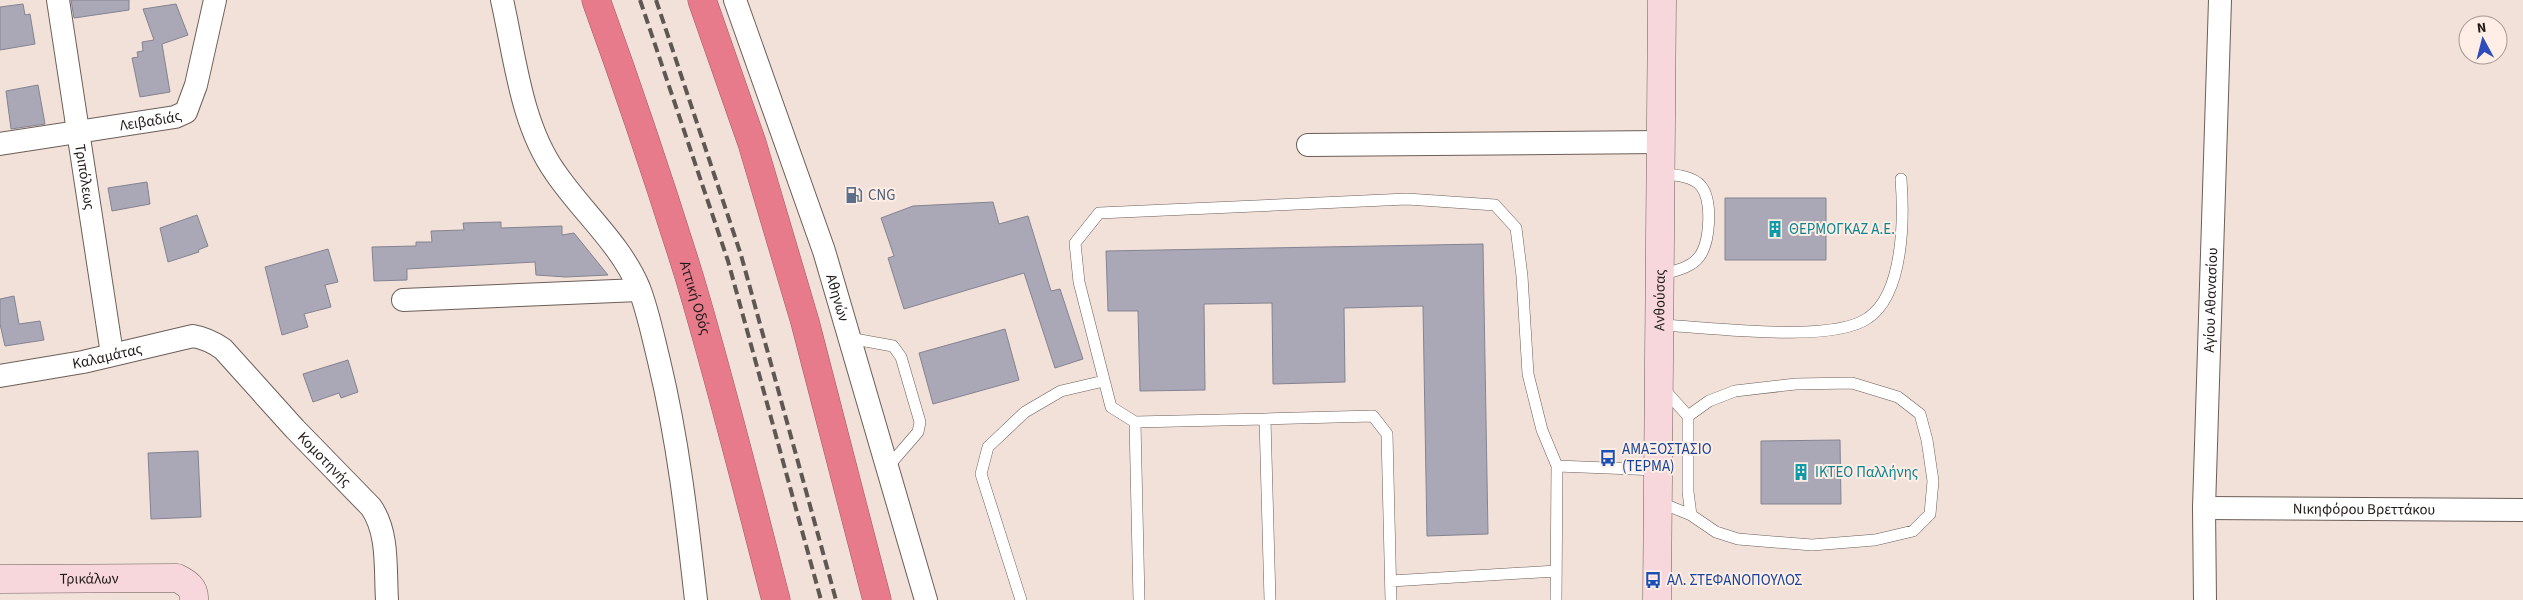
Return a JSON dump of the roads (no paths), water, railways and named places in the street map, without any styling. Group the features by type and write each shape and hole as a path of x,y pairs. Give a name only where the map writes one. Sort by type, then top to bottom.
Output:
{"highway":[{"name":"Αττική Οδός","path":"596,0 642,127 689,276 718,377 776,600"},
{"path":"702,0 752,143 802,313 877,600"}],"street":[{"name":"Τριπόλεως","path":"58,0 112,354"},
{"name":"Λειβαδιάς","path":"0,144 176,117 186,112 196,85 214,0"},
{"path":"502,0 522,91 538,141 554,171 616,246 639,290 671,410 684,486 696,600"},
{"name":"Αθηνών","path":"735,0 824,251 886,469 926,600"},
{"name":"Ανθούσας","path":"1657,600 1660,470 1662,0"},
{"name":"Αγίου Αθανασίου","path":"2204,600 2204,508 2220,0"},
{"path":"1308,145 1660,142"},
{"path":"402,300 639,290"},
{"name":"Καλαμάτας","path":"0,376 55,368 192,336 213,342"},
{"name":"Κομοτηνής","path":"213,342 223,349 295,430 374,512 383,537 387,600"},
{"name":"Νικηφόρου Βρεττάκου","path":"2204,508 2523,510"},
{"name":"Τρικάλων","path":"0,579 177,578 188,584 194,594 194,600"}],"lane":[{"path":"1660,174 1686,177 1701,186 1708,203 1708,239 1699,258 1684,268 1661,275"},
{"path":"1661,325 1780,332 1824,331 1849,328 1869,318 1887,298 1901,246 1904,213 1901,179"},
{"path":"1391,600 1387,434 1373,416 1135,422 1111,408 1080,282 1075,243 1099,214 1407,199 1495,204 1516,228 1522,276 1528,374 1542,430 1557,466 1556,600"},
{"path":"849,338 893,346 902,357 915,403 920,422 918,432 886,469"},
{"path":"1021,600 981,474 988,447 1025,412 1061,391 1104,380"},
{"path":"1659,502 1692,515 1716,532 1738,539 1812,545 1875,540 1913,531 1930,514 1932,481 1927,440 1920,414 1898,397 1852,383 1796,384 1736,391 1709,401 1688,416"},
{"path":"1660,385 1688,416 1688,492 1692,515"},
{"path":"1265,419 1270,600"},
{"path":"1135,422 1139,600"},
{"path":"1557,466 1660,470"},
{"path":"1391,581 1556,571"}],"railway":[{"path":"640,0 728,261 821,600"},
{"path":"656,0 741,255 836,600"}],"place":[{"name":"CNG","path":"854,195"},
{"name":"ΘΕΡΜΟΓΚΑΖ Α.Ε.","path":"1775,229"},
{"name":"ΑΜΑΞΟΣΤΑΣΙΟ (ΤΕΡΜΑ)","path":"1608,458"},
{"name":"ΙΚΤΕΟ Παλλήνης","path":"1801,472"},
{"name":"ΑΛ. ΣΤΕΦΑΝΟΠΟΥΛΟΣ","path":"1653,580"}]}
